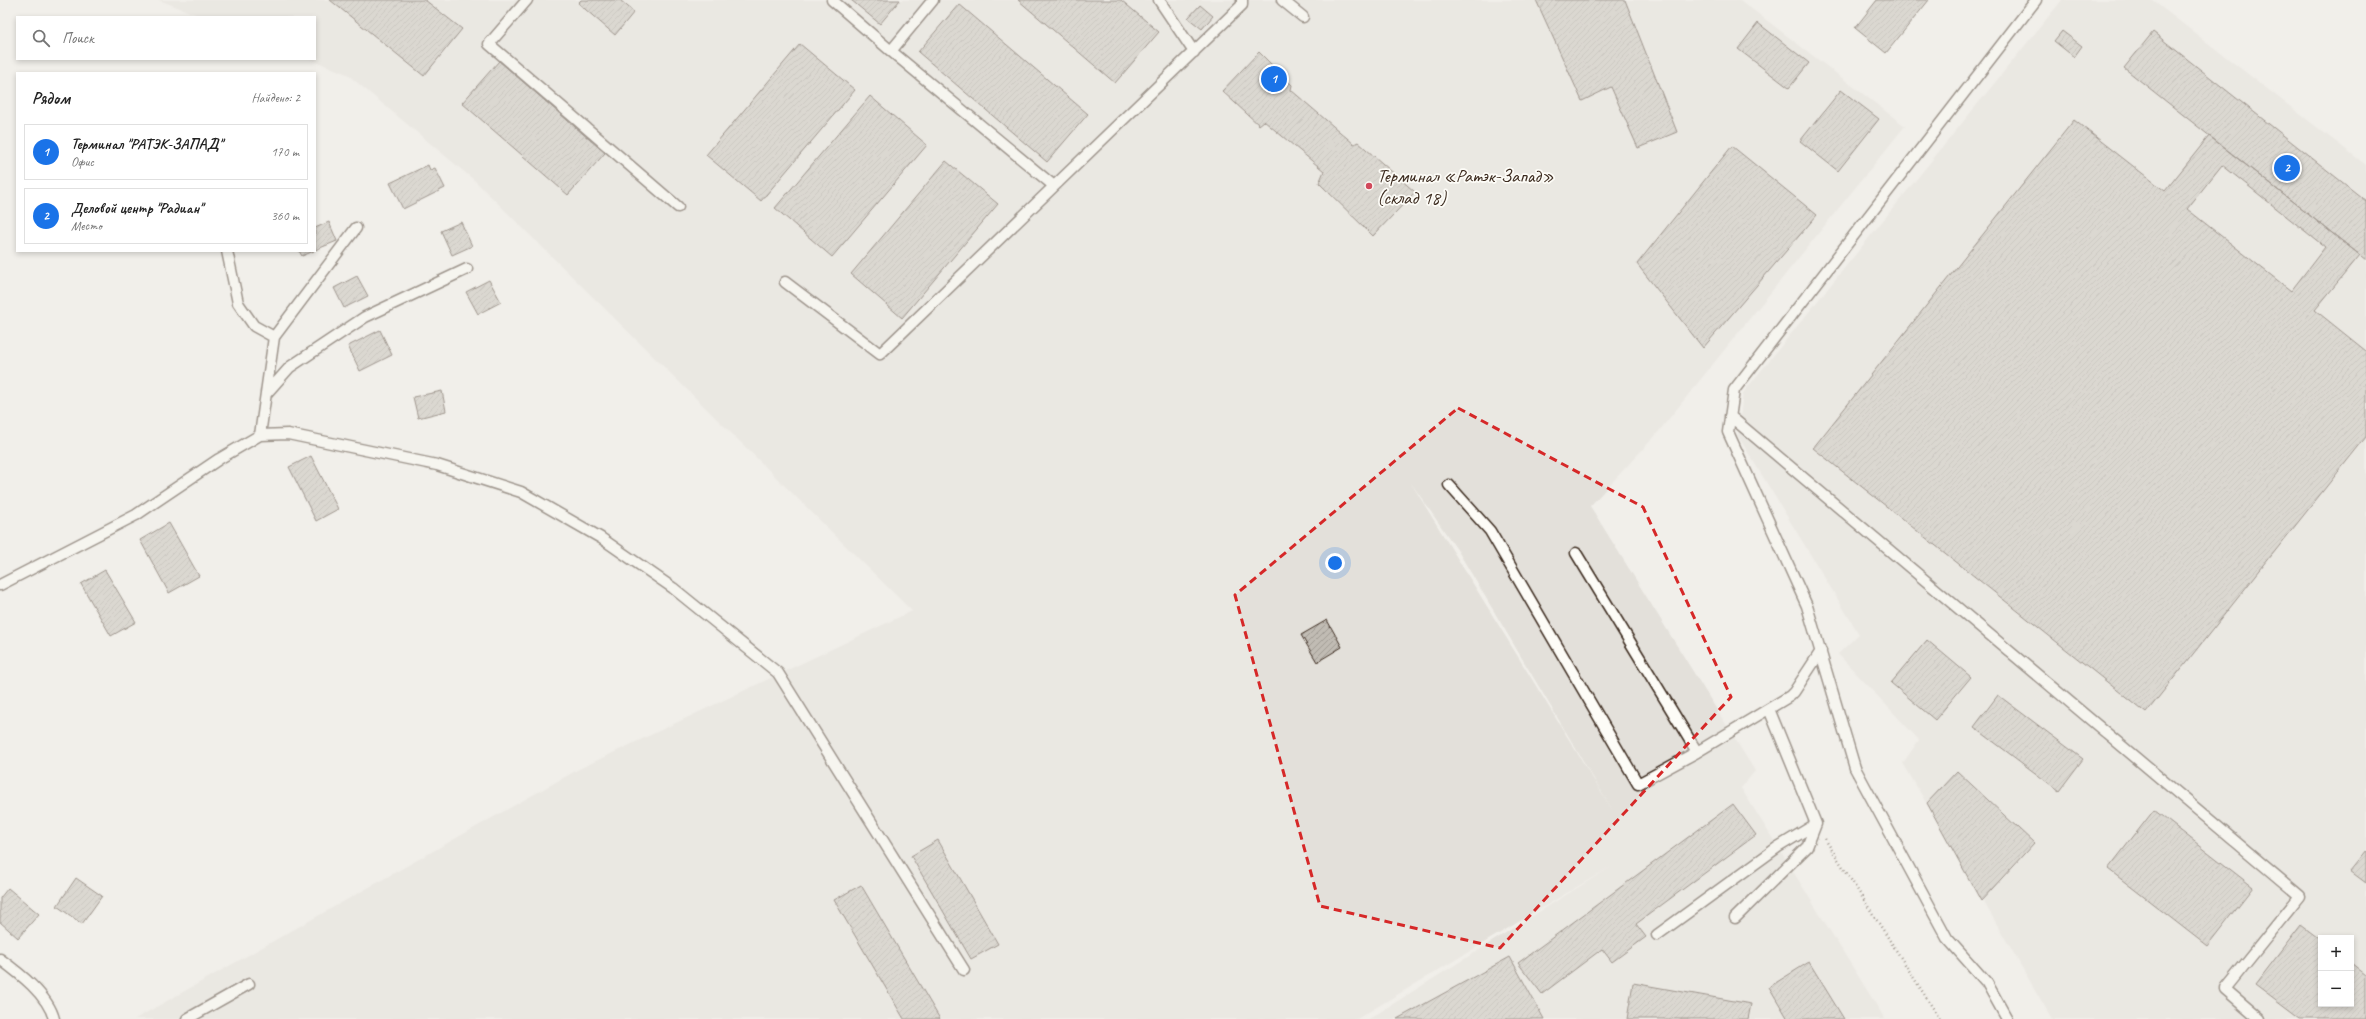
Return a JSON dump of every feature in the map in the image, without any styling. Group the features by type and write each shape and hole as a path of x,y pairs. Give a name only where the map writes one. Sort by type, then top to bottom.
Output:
{"lane":[{"path":"527,0 489,44 678,207"},
{"path":"832,0 890,51 1054,186"},
{"path":"890,51 933,0"},
{"path":"1159,0 1194,52"},
{"path":"785,282 880,354 1194,52 1242,5 1242,0"},
{"path":"1282,0 1303,17"},
{"path":"2007,1019 1987,984 1947,938 1855,768 1807,606 1728,432 1734,390 2036,0"},
{"path":"260,435 274,337 356,228"},
{"path":"227,252 238,303 254,326 274,337"},
{"path":"266,394 290,367 366,316 467,269"},
{"path":"1730,416 2300,896 2225,989 2260,1019"},
{"path":"0,585 136,515 219,459 260,435 288,434 437,465 521,492 601,538 673,588 778,673 964,970"},
{"path":"1449,485 1490,531 1638,784 1697,752 1769,709 1794,692 1821,651"},
{"path":"1576,553 1697,752"},
{"path":"1735,918 1807,847 1816,824 1769,709"},
{"path":"1657,935 1778,848 1816,824"},
{"path":"0,959 22,975 52,1010 54,1019"},
{"path":"187,1019 249,984"}],"path":[{"path":"1816,824 1940,1019"}],"highlighted area":[{"path":"1458,408 1643,507 1731,697 1500,948 1320,906 1235,595"}],"shaded area":[{"path":"159,0 1740,0 1905,126 1655,436 1590,506 1755,771 1741,788 1885,1019 1369,1019 1612,866 1357,1019 135,1019 579,769 912,611 474,180 347,74 312,60 316,60 316,16 200,16","holes":["1411,483 1458,551 1613,811"]},
{"path":"2062,0 2152,0 2366,165 2366,1019 2052,1019 1903,763 1919,740 1838,654 1859,634 1738,436 1743,393"}],"building":[{"path":"330,0 425,0 462,29 424,76"},
{"path":"581,0 620,0 634,12 615,35 578,3"},
{"path":"851,0 900,0 880,24"},
{"path":"1018,0 1121,0 1159,32 1115,83"},
{"path":"1536,0 1625,0 1677,132 1638,148 1611,87 1582,101"},
{"path":"1877,0 1929,0 1886,53 1855,28"},
{"path":"959,4 1088,114 1047,162 918,52"},
{"path":"1200,5 1213,16 1202,29 1188,18"},
{"path":"1758,23 1809,63 1789,88 1738,49"},
{"path":"2062,31 2082,46 2074,57 2054,41"},
{"path":"2153,32 2366,201 2366,260 2124,68"},
{"path":"800,44 855,90 761,201 706,155"},
{"path":"1259,52 1292,85 1291,90 1354,144 1358,142 1415,192 1373,236 1319,183 1324,171 1264,121 1259,125 1222,91"},
{"path":"499,61 605,153 568,195 462,103"},
{"path":"1841,90 1879,119 1838,171 1800,141"},
{"path":"870,96 927,145 832,257 775,208"},
{"path":"2074,120 2165,191 2209,136 2360,255 2315,310 2366,351 2366,437 2146,713 1813,448","holes":["2222,165 2325,247 2291,291 2187,209"]},
{"path":"1732,146 1817,215 1703,348 1637,264"},
{"path":"946,161 998,204 902,318 851,274"},
{"path":"428,165 430,170 435,168 445,188 403,209 390,183"},
{"path":"329,222 337,241 316,250 316,228"},
{"path":"461,222 472,246 452,255 441,231"},
{"path":"300,252 312,252 302,256"},
{"path":"357,276 368,296 344,308 334,288"},
{"path":"489,280 501,302 478,314 466,292"},
{"path":"380,330 392,355 360,371 348,346"},
{"path":"442,391 446,411 418,418 413,397"},
{"path":"311,456 338,509 316,521 289,467"},
{"path":"169,523 199,576 169,593 140,540"},
{"path":"105,570 136,622 111,636 81,584"},
{"path":"1327,620 1342,647 1317,662 1301,635"},
{"path":"1927,640 1971,677 1935,720 1891,683"},
{"path":"1998,695 2083,759 2059,791 1974,727"},
{"path":"1957,771 2034,843 1981,901 1927,803"},
{"path":"1733,804 1756,835 1636,924 1646,937 1612,962 1602,949 1542,994 1518,963"},
{"path":"2154,810 2253,887 2207,946 2108,869"},
{"path":"938,840 998,944 971,959 911,856"},
{"path":"2366,851 2366,883 2350,871"},
{"path":"76,878 102,896 82,924 57,906"},
{"path":"861,885 940,1019 904,1019 834,900"},
{"path":"8,888 39,914 18,938 0,922 0,898"},
{"path":"2301,925 2318,938 2318,1007 2354,1007 2354,965 2366,975 2366,1019 2300,1019 2255,985"},
{"path":"1510,957 1544,1019 1397,1019"},
{"path":"1809,962 1844,1019 1788,1019 1769,987"},
{"path":"1633,983 1751,1004 1748,1019 1627,1019"}],"place":[{"name":"Терминал \"РАТЭК-ЗАПАД\"","path":"1274,79"},
{"name":"Деловой центр \"Радиан\"","path":"2287,168"},
{"name":"Терминал «Ратэк-Запад» (склад 18)","path":"1369,186"}]}
